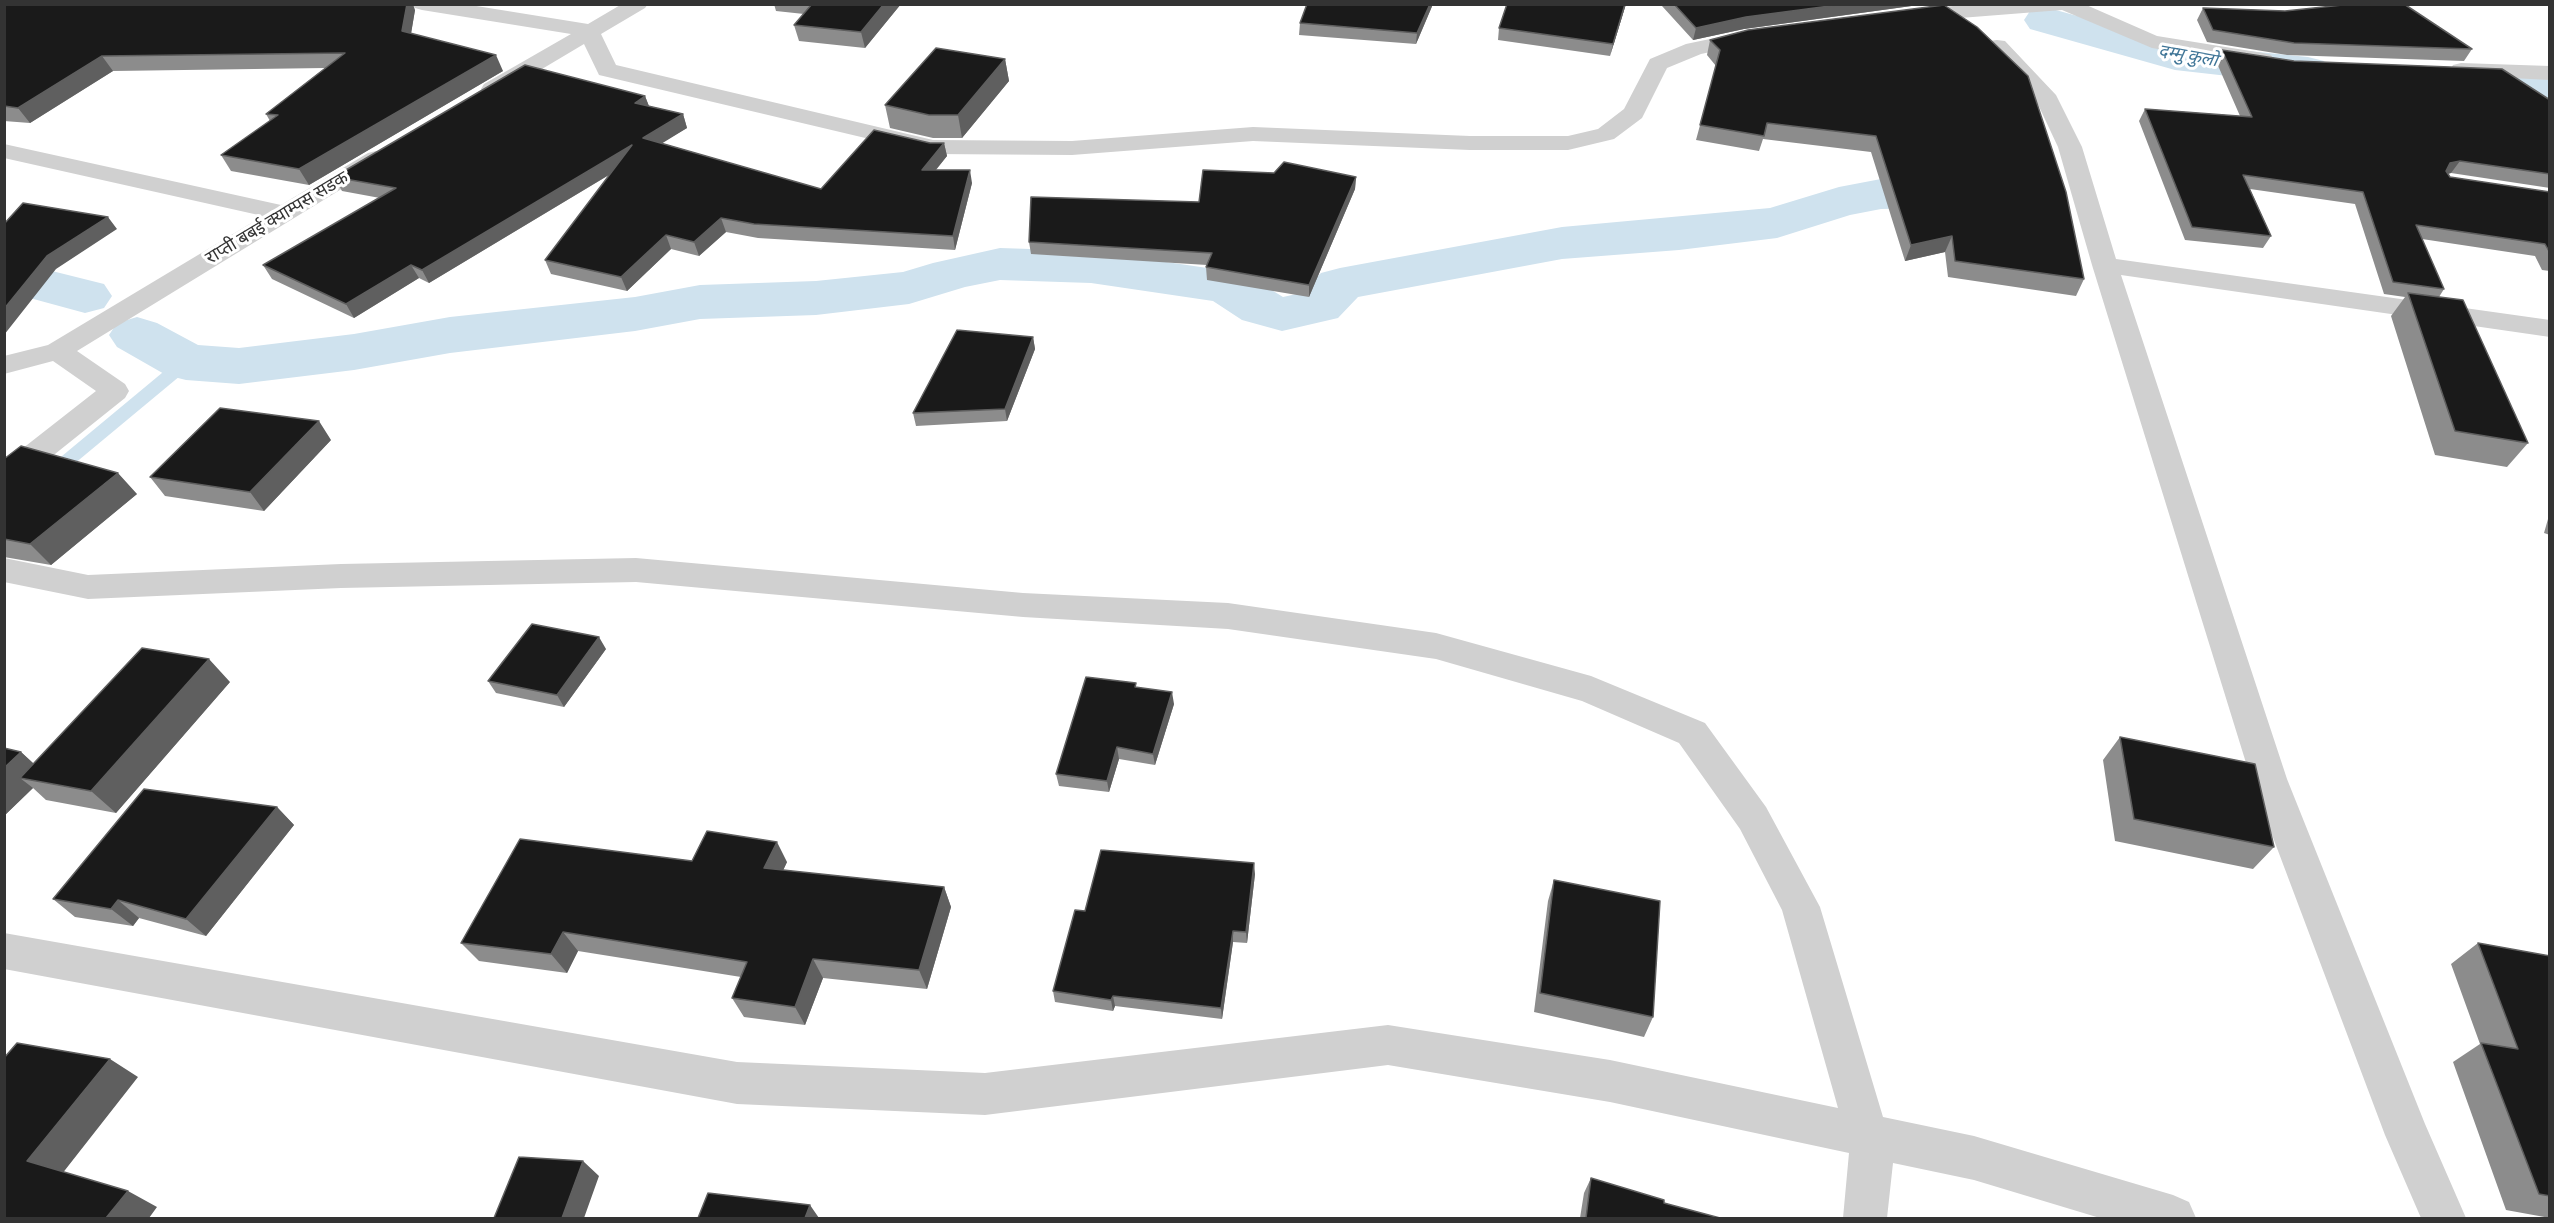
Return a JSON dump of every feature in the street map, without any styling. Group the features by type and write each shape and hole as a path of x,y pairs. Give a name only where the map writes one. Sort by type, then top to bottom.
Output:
{"street":[{"path":"422,4 589,31"},
{"path":"477,98 638,4"},
{"path":"1882,19 1936,8 2064,4 2152,42 2287,64"},
{"path":"1936,8 1996,45 2044,95 2070,147 2105,265 2269,779 2407,1135 2444,1218"},
{"path":"589,31 607,70 933,147 1072,148 1253,134 1470,143 1568,143 1606,134 1634,113 1658,64 1694,49 1744,37 1779,33"},
{"path":"2442,69 2550,73"},
{"name":"राप्ती बबई क्याम्पस सडक","path":"4,365 58,351 395,146"},
{"path":"4,151 283,213"},
{"path":"2105,265 2550,329"},
{"path":"4,479 115,391 58,351"},
{"path":"4,570 88,587 340,576 636,570 1023,605 1228,616 1436,646 1591,690 1692,733 1753,819 1801,907 1870,1136 1865,1218"},
{"path":"4,951 737,1083 985,1094 1388,1045 1610,1081 1974,1158 2174,1218"}],"building":[{"path":"4,4 407,4 402,31 496,55 299,169 221,155 278,115 266,114 345,53 102,56 18,108 4,106"},
{"path":"812,4 884,4 861,32 794,25"},
{"path":"1307,4 1430,4 1417,33 1300,23"},
{"path":"1507,4 1625,4 1613,44 1499,28"},
{"path":"1674,4 1845,4 1746,17 1696,28"},
{"path":"2352,4 2404,4 2472,49 2294,43 2213,30 2203,8 2285,11"},
{"path":"1944,5 1977,27 2028,76 2066,192 2084,279 1955,261 1952,236 1911,245 1876,136 1767,123 1764,136 1700,125 1720,50 1710,40 1748,30"},
{"path":"936,48 1005,59 958,115 929,115 885,105"},
{"path":"2222,50 2294,61 2502,69 2550,100 2550,174 2460,161 2450,163 2446,171 2450,177 2550,192 2550,253 2545,244 2416,225 2444,289 2393,282 2363,192 2243,175 2271,236 2192,227 2145,109 2252,117"},
{"path":"525,65 645,96 635,103 683,114 643,138 821,189 874,130 930,143 944,143 922,170 970,170 953,236 754,224 721,218 694,242 666,235 621,277 545,260 632,145 422,270 411,265 346,304 263,265 396,188 334,177"},
{"path":"1284,162 1356,177 1309,285 1206,267 1212,253 1029,242 1031,197 1199,202 1203,170 1274,173"},
{"path":"23,203 108,217 47,256 4,309 4,224"},
{"path":"2408,293 2463,300 2528,443 2455,431"},
{"path":"957,330 1033,337 1005,409 913,413"},
{"path":"220,408 319,421 250,492 150,477"},
{"path":"21,446 118,473 30,544 4,539 4,459"},
{"path":"532,624 599,637 557,695 488,681"},
{"path":"142,648 209,659 91,791 20,778"},
{"path":"1086,677 1136,683 1135,687 1172,692 1153,754 1117,747 1107,781 1056,774"},
{"path":"2120,737 2255,764 2274,847 2134,819"},
{"path":"4,748 21,752 4,768"},
{"path":"144,789 277,807 186,919 118,900 111,909 53,899"},
{"path":"707,831 777,842 764,868 944,887 919,970 813,959 795,1007 732,998 747,962 563,932 551,954 461,943 520,839 692,861"},
{"path":"1101,850 1254,863 1246,932 1233,931 1221,1008 1113,996 1111,1000 1053,991 1075,910 1085,911"},
{"path":"1554,880 1660,901 1653,1017 1540,993"},
{"path":"2478,943 2550,956 2550,1196 2539,1194 2481,1043 2518,1049"},
{"path":"17,1043 110,1059 27,1161 128,1191 106,1218 4,1218 4,1058"},
{"path":"519,1157 583,1161 562,1218 494,1218"},
{"path":"1591,1178 1664,1200 1664,1203 1720,1218 1586,1218"},
{"path":"708,1193 810,1205 805,1218 698,1218"}],"waterway":[{"name":"दम्मु कुलो","path":"2045,20 2175,57 2308,71"},
{"name":"दम्मु कुलो","path":"2437,80 2550,88"},
{"path":"137,335 186,362 239,366 354,352 450,335 635,314 700,302 816,298 909,288 952,274 1000,264 1091,267 1228,287 1261,308 1282,314 1319,306 1340,284 1562,243 1679,234 1777,223 1839,202 1881,194 1927,193 1945,178 1937,153"},
{"path":"4,275 85,296"},
{"path":"50,475 186,362"}]}
